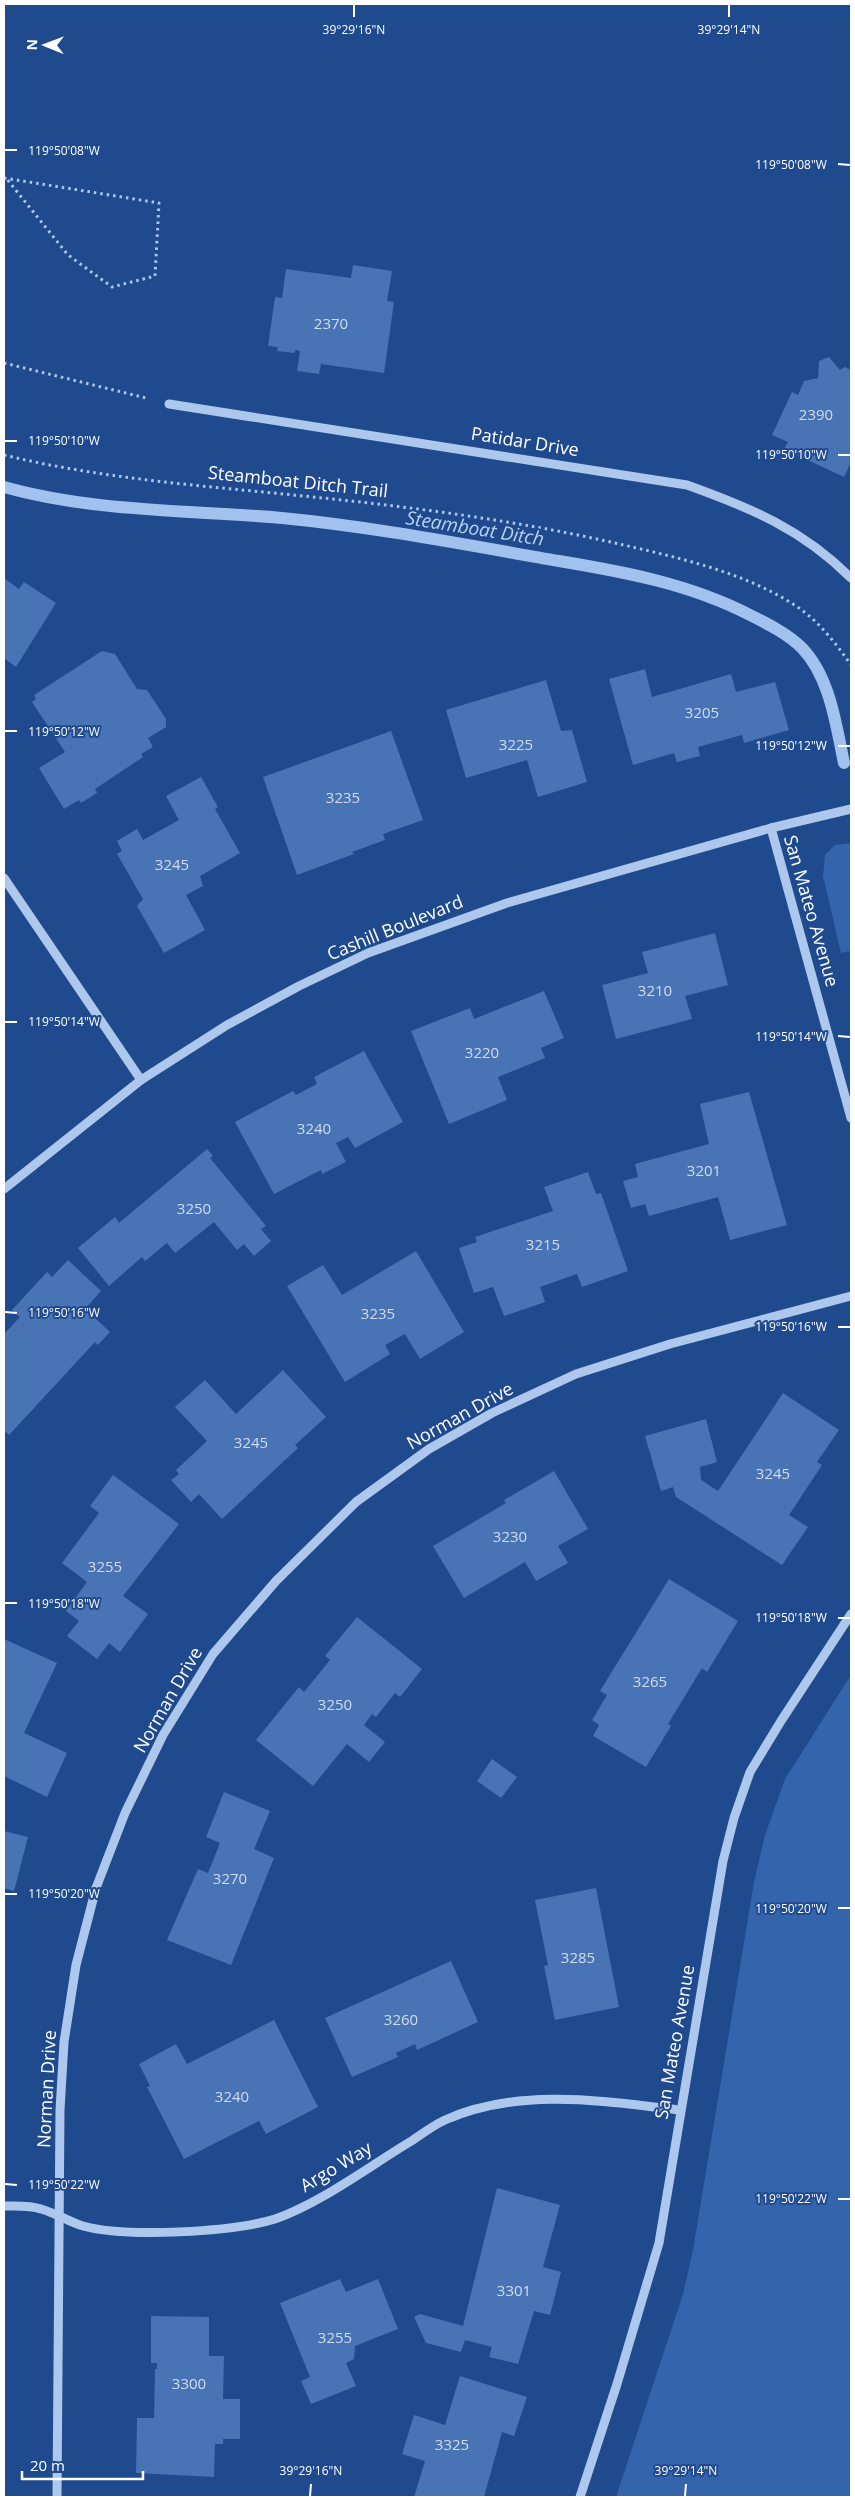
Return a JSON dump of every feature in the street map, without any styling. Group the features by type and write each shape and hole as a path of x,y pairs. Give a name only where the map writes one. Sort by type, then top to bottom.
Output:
{"street":[{"name":"Patidar Drive","path":"168,404 687,485 741,505 790,528 833,560 851,578"},
{"name":"Cashill Boulevard","path":"4,1189 141,1080 227,1025 300,986 368,953 507,903 771,828 851,808"},
{"name":"San Mateo Avenue","path":"771,828 851,1118"},
{"path":"4,878 141,1080"},
{"name":"Norman Drive","path":"57,2497 60,2110 64,2042 76,1965 96,1888 134,1796 164,1736 213,1654 276,1581 356,1502 429,1449 492,1413 576,1374 670,1344 851,1296"},
{"name":"San Mateo Avenue","path":"580,2497 650,2278 659,2243 723,1861 734,1818 750,1772 851,1614"},
{"name":"Argo Way","path":"4,2206 40,2208 83,2226 117,2231 182,2231 232,2227 274,2219 311,2203 444,2121 484,2106 533,2100 582,2099 680,2110"}],"path":[{"path":"5,178 158,203 154,276 112,286 68,255 5,178"},
{"path":"4,363 168,404"},
{"name":"Steamboat Ditch Trail","path":"4,455 116,475 437,511 552,529 634,548 703,566 759,587 794,604 833,638 851,665"}],"shaded area":[{"path":"851,843 851,951 841,953 823,876 825,855 835,845"},
{"path":"851,1675 851,2497 616,2497 683,2294 693,2250 754,1882 765,1835 785,1779"}],"building":[{"path":"353,265 392,271 387,301 394,302 384,373 321,364 319,374 297,371 300,351 296,350 294,353 277,351 278,347 268,346 275,297 282,298 286,269 351,278"},
{"path":"829,357 840,370 845,367 851,370 851,462 844,477 784,449 788,442 772,435 792,392 798,395 804,381 818,378 819,361"},
{"path":"4,578 19,589 24,582 56,603 16,667 4,658"},
{"path":"102,651 115,654 137,689 147,690 166,719 166,727 148,738 153,747 141,754 143,757 95,789 97,793 81,803 79,800 64,809 39,768 65,752 32,702 36,699 34,695"},
{"path":"645,669 652,697 731,674 736,692 775,682 789,730 744,743 742,735 698,747 700,756 677,762 674,753 633,765 609,679"},
{"path":"546,680 561,731 572,730 587,782 538,797 527,760 466,778 446,710"},
{"path":"391,731 423,820 383,834 385,840 352,852 354,854 297,875 263,777"},
{"path":"201,777 218,807 215,809 240,853 200,876 203,886 186,895 205,930 164,953 137,906 143,899 117,854 122,851 117,841 137,829 143,840 179,820 166,796"},
{"path":"715,933 728,985 685,996 692,1019 616,1039 602,985 648,973 642,952"},
{"path":"544,991 564,1038 541,1048 545,1058 498,1077 507,1100 449,1124 411,1031 470,1008 474,1019"},
{"path":"364,1051 403,1122 355,1148 348,1137 336,1143 346,1162 322,1174 321,1170 274,1194 235,1122 293,1091 296,1095 317,1084 314,1077"},
{"path":"749,1092 787,1225 730,1240 718,1197 649,1216 645,1204 631,1208 623,1181 638,1177 635,1164 709,1144 700,1104"},
{"path":"207,1149 213,1156 210,1158 266,1226 261,1229 271,1241 254,1256 244,1244 237,1250 214,1222 175,1253 167,1243 145,1261 142,1257 109,1286 78,1248 115,1217 119,1223"},
{"path":"588,1172 596,1194 601,1193 628,1271 582,1287 577,1274 540,1287 545,1302 504,1316 493,1287 474,1293 459,1248 477,1242 475,1237 553,1211 544,1187"},
{"path":"416,1251 464,1332 420,1359 405,1334 385,1345 390,1354 345,1382 287,1286 323,1265 342,1295"},
{"path":"68,1260 101,1291 85,1309 110,1332 98,1345 95,1342 9,1435 4,1430 4,1334 20,1317 12,1310 47,1272 52,1277"},
{"path":"283,1370 326,1417 295,1445 298,1448 222,1519 199,1494 191,1502 171,1480 179,1474 176,1470 207,1441 175,1407 205,1380 236,1414"},
{"path":"783,1393 839,1430 817,1462 822,1465 789,1515 808,1527 782,1565 676,1497 673,1487 661,1491 645,1436 706,1419 717,1462 700,1467 701,1480 718,1491"},
{"path":"554,1471 588,1529 558,1546 568,1563 536,1581 525,1562 464,1598 433,1546 506,1503 504,1500"},
{"path":"113,1475 179,1524 123,1596 148,1614 120,1652 109,1643 97,1659 67,1636 79,1621 66,1611 87,1582 62,1563 99,1513 90,1506"},
{"path":"669,1579 738,1621 707,1672 702,1668 668,1724 671,1726 646,1767 593,1736 599,1725 592,1720 607,1695 600,1691"},
{"path":"357,1617 422,1669 400,1697 395,1693 376,1717 372,1714 364,1725 385,1742 369,1762 347,1744 313,1786 256,1740 299,1687 304,1692 330,1660 325,1656"},
{"path":"4,1639 57,1663 24,1733 67,1753 47,1797 4,1776"},
{"path":"492,1759 517,1777 501,1798 477,1781"},
{"path":"224,1792 270,1811 254,1849 274,1858 231,1965 167,1940 198,1869 208,1873 220,1843 206,1837"},
{"path":"4,1831 28,1837 14,1891 4,1888"},
{"path":"596,1888 619,2007 555,2020 544,1966 548,1965 535,1900"},
{"path":"451,1961 478,2022 417,2050 415,2044 396,2053 398,2057 352,2077 325,2018"},
{"path":"274,2020 318,2107 266,2134 259,2121 184,2159 147,2087 150,2086 139,2064 176,2044 187,2064"},
{"path":"497,2188 560,2205 543,2267 561,2272 550,2315 534,2311 518,2364 489,2357 492,2347 465,2340 461,2352 426,2343 414,2317 420,2314 463,2326"},
{"path":"340,2279 346,2292 378,2279 398,2329 355,2346 354,2359 346,2363 356,2386 311,2404 301,2381 310,2377 280,2303"},
{"path":"151,2316 209,2317 209,2356 224,2356 223,2399 240,2399 240,2439 223,2439 223,2444 215,2444 214,2477 136,2473 137,2418 154,2418 155,2369 157,2369 157,2363 151,2363"},
{"path":"460,2376 527,2397 514,2436 502,2432 484,2497 414,2497 425,2461 402,2454 414,2415 445,2425"}],"waterway":[{"name":"Steamboat Ditch","path":"4,487 38,495 107,506 282,518 386,531 608,570 681,587 727,604 750,615 784,634 802,648 812,660 825,687 835,718 844,763"}]}
